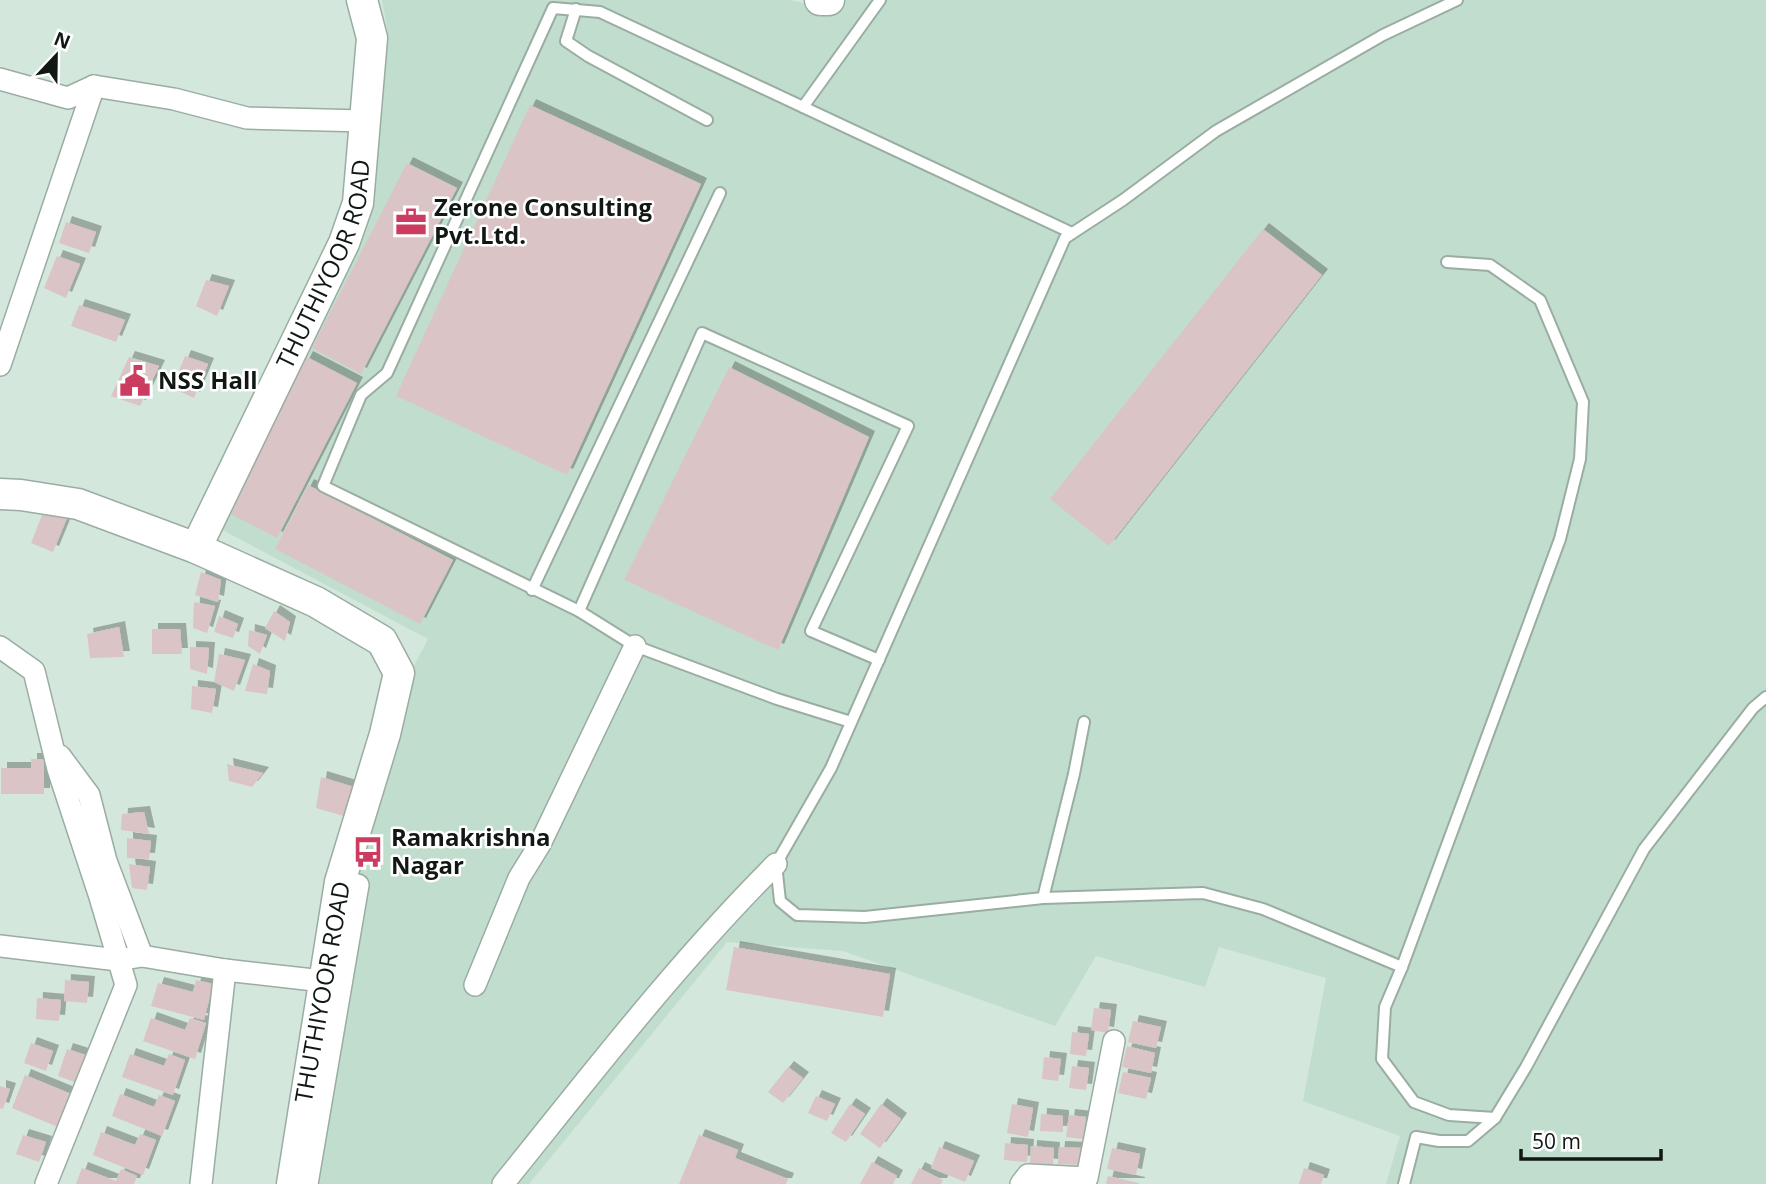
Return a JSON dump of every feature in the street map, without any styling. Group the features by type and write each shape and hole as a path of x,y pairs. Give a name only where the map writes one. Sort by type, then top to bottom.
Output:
{"main road":[{"name":"THUTHIYOOR ROAD","path":"196,548 344,243 358,203 372,38 362,0"},
{"path":"820,0 828,0"},
{"name":"THUTHIYOOR ROAD","path":"0,494 78,504 196,548 316,602 382,641 399,673 385,734 340,882 292,1184"}],"street":[{"path":"0,79 68,97 94,86 174,99 247,118 365,121"},
{"path":"0,365 94,86"},
{"path":"475,985 519,877 540,844 635,646"},
{"path":"0,647 34,671 51,745 126,985 46,1184"},
{"path":"51,745 89,795 106,861 142,956"},
{"path":"503,1184 628,1030 733,907 776,864"},
{"path":"307,1184 358,886 340,882"},
{"path":"0,946 118,960 142,956 225,970 323,981"},
{"path":"201,1184 225,970"},
{"path":"1021,1184 1028,1175 1087,1178 1114,1041"}],"lane":[{"path":"803,107 880,0"},
{"path":"1402,967 1263,909 1203,893 1043,898 865,917 797,915 780,901 776,864 831,768 1065,238 1123,200 1216,131 1383,35 1457,0"},
{"path":"851,722 777,699 635,646 579,611 323,485 361,394 387,373 553,8 600,12 1072,233"},
{"path":"576,9 566,41 588,56 708,120"},
{"path":"532,590 720,193"},
{"path":"1447,262 1490,265 1539,300 1583,402 1580,459 1560,539 1385,1007 1382,1059 1413,1102 1449,1115 1495,1118"},
{"path":"579,611 702,333 908,426 811,631 879,660"},
{"path":"1404,1184 1416,1137 1439,1141 1468,1141 1495,1118 1527,1067 1644,849 1753,708 1766,697"},
{"path":"1043,898 1084,722"}],"shaded area":[{"path":"382,0 790,0 836,10 844,0 1766,0 1766,1184 1386,1184 1400,1136 1303,1101 1326,978 1219,947 1205,987 1096,956 1055,1026 843,951 727,942 529,1184 301,1184 346,889 397,698 428,639 215,526 375,181 388,33"}],"building":[{"path":"530,105 701,184 567,475 396,396"},
{"path":"407,163 457,188 361,374 312,348"},
{"path":"66,222 96,232 89,253 59,243"},
{"path":"1263,229 1322,275 1109,546 1050,499"},
{"path":"57,256 80,264 66,298 44,288"},
{"path":"206,280 229,286 217,316 196,306"},
{"path":"79,305 125,320 116,342 71,326"},
{"path":"185,356 208,364 194,398 172,388"},
{"name":"NSS Hall","path":"129,357 159,366 140,406 111,396"},
{"path":"307,357 357,383 277,538 227,512"},
{"path":"729,367 869,437 778,650 624,580"},
{"path":"308,485 453,560 420,624 275,549"},
{"path":"44,510 67,518 53,552 31,543"},
{"path":"201,572 221,580 218,602 195,595"},
{"path":"194,602 215,606 207,633 193,628"},
{"path":"274,611 290,622 285,641 265,628"},
{"path":"219,616 238,624 233,638 214,632"},
{"path":"119,627 124,657 90,658 87,634"},
{"path":"152,629 180,629 182,654 152,654"},
{"path":"249,630 267,635 260,654 248,646"},
{"path":"190,647 209,648 207,674 190,669"},
{"path":"219,654 245,660 234,691 214,682"},
{"path":"253,664 270,671 267,694 245,691"},
{"path":"192,686 216,689 212,713 191,709"},
{"path":"31,759 44,759 44,794 1,794 1,768 31,768"},
{"path":"227,764 263,773 252,787 229,781"},
{"path":"321,777 357,788 347,817 316,808"},
{"path":"144,812 149,834 121,830 122,814"},
{"path":"127,838 151,841 149,859 127,858"},
{"path":"129,864 150,867 147,890 132,888"},
{"path":"734,947 890,974 883,1017 726,990"},
{"path":"65,980 89,982 87,1003 64,1001"},
{"path":"196,980 213,984 204,1020 151,1006 158,983 193,992"},
{"path":"37,998 61,1000 59,1021 36,1019"},
{"path":"1094,1008 1111,1010 1108,1033 1091,1030"},
{"path":"151,1018 185,1030 190,1018 206,1023 195,1059 143,1041"},
{"path":"1133,1021 1161,1027 1156,1048 1128,1042"},
{"path":"1072,1032 1089,1034 1086,1056 1070,1054"},
{"path":"31,1043 53,1051 46,1071 24,1063"},
{"path":"1127,1046 1155,1053 1151,1073 1122,1067"},
{"path":"67,1049 89,1056 80,1084 58,1076"},
{"path":"130,1054 164,1066 169,1054 185,1060 173,1095 122,1077"},
{"path":"1044,1057 1061,1059 1058,1081 1042,1079"},
{"path":"1072,1066 1089,1068 1086,1090 1069,1088"},
{"path":"788,1067 803,1078 783,1103 768,1092"},
{"path":"1123,1072 1151,1078 1146,1099 1118,1093"},
{"path":"25,1075 71,1094 58,1127 12,1108"},
{"path":"0,1086 10,1089 3,1109 0,1108"},
{"path":"120,1094 154,1107 159,1095 175,1101 162,1136 112,1116"},
{"path":"816,1096 835,1104 827,1121 808,1113"},
{"path":"850,1104 865,1114 846,1142 831,1133"},
{"path":"881,1104 901,1119 880,1148 860,1134"},
{"path":"1012,1104 1033,1108 1028,1137 1007,1133"},
{"path":"1041,1114 1063,1116 1063,1132 1040,1131"},
{"path":"1069,1115 1086,1117 1083,1139 1066,1137"},
{"path":"101,1132 135,1145 140,1134 156,1140 143,1175 93,1155"},
{"path":"23,1135 46,1142 39,1162 16,1154"},
{"path":"699,1135 738,1150 735,1158 788,1179 786,1184 679,1184"},
{"path":"1005,1143 1028,1145 1027,1162 1004,1160"},
{"path":"1031,1146 1054,1148 1053,1165 1030,1163"},
{"path":"939,1147 974,1161 965,1182 931,1168"},
{"path":"1059,1147 1081,1148 1080,1165 1058,1164"},
{"path":"1112,1148 1140,1154 1136,1175 1107,1169"},
{"path":"872,1162 897,1176 893,1184 860,1184"},
{"path":"82,1168 116,1181 121,1169 137,1176 134,1184 76,1184"},
{"path":"919,1168 943,1180 941,1184 911,1184"},
{"path":"1304,1168 1324,1175 1321,1184 1299,1184"},
{"path":"1108,1176 1139,1183 1139,1184 1106,1184"}],"place":[{"name":"Zerone Consulting Pvt.Ltd.","path":"411,222"},
{"name":"NSS Hall","path":"135,381"},
{"name":"Ramakrishna Nagar","path":"368,852"}]}
